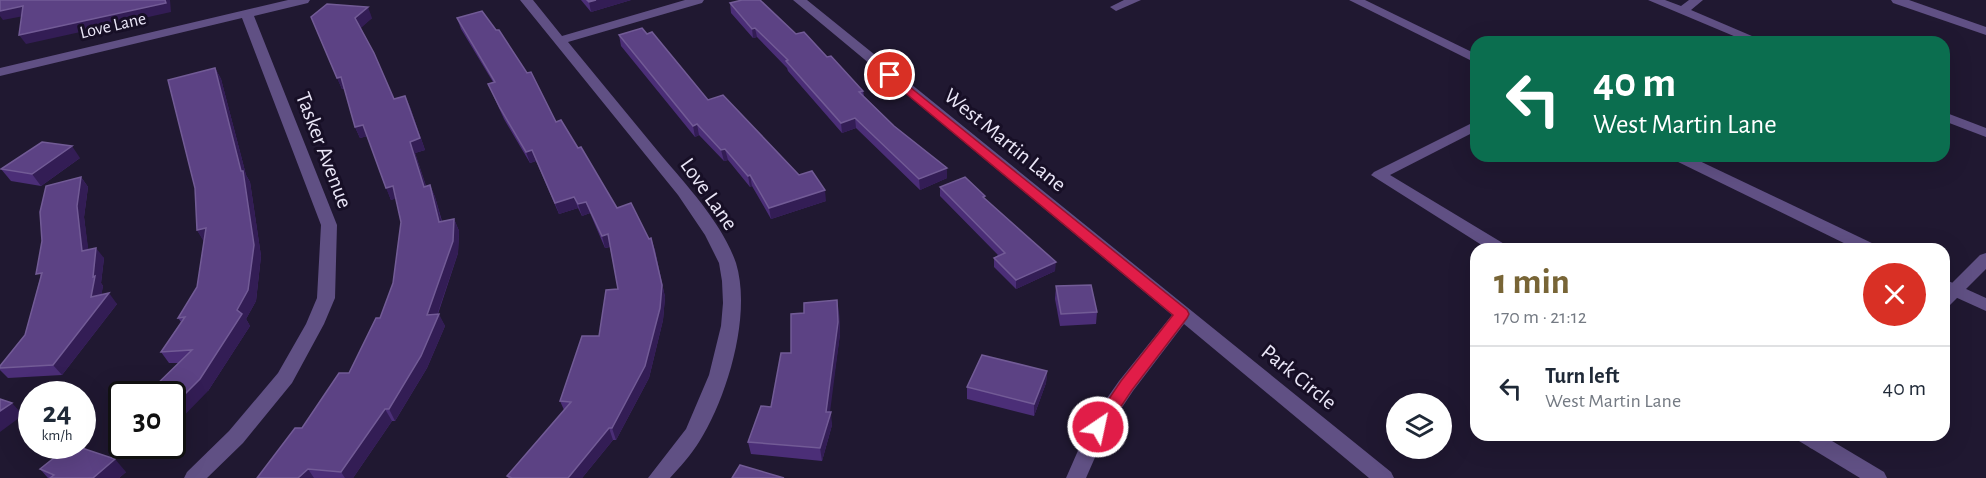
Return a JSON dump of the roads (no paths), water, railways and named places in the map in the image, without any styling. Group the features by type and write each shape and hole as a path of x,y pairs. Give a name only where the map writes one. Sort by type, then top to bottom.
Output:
{"street":[{"name":"Love Lane","path":"0,72 304,0"},
{"name":"Love Lane","path":"526,0 684,192 706,222 727,264 731,317 721,368 693,435 658,478"},
{"path":"560,41 698,0"},
{"name":"West Martin Lane","path":"799,0 1182,314"},
{"path":"1116,8 1135,0"},
{"path":"1355,0 1470,56"},
{"path":"1654,0 1744,36"},
{"path":"1682,11 1697,0"},
{"path":"1897,0 1986,31"},
{"name":"Tasker Avenue","path":"194,478 236,437 285,378 315,324 326,298 329,225 248,14"},
{"path":"1950,118 1986,133"},
{"path":"1470,128 1379,175 1490,243"},
{"path":"1689,162 1858,243"},
{"path":"1950,289 1986,259"},
{"path":"1950,293 1986,305"},
{"path":"1076,478 1098,427 1126,386 1182,314"},
{"name":"Park Circle","path":"1182,314 1384,478"},
{"path":"1822,441 1877,478"}]}
